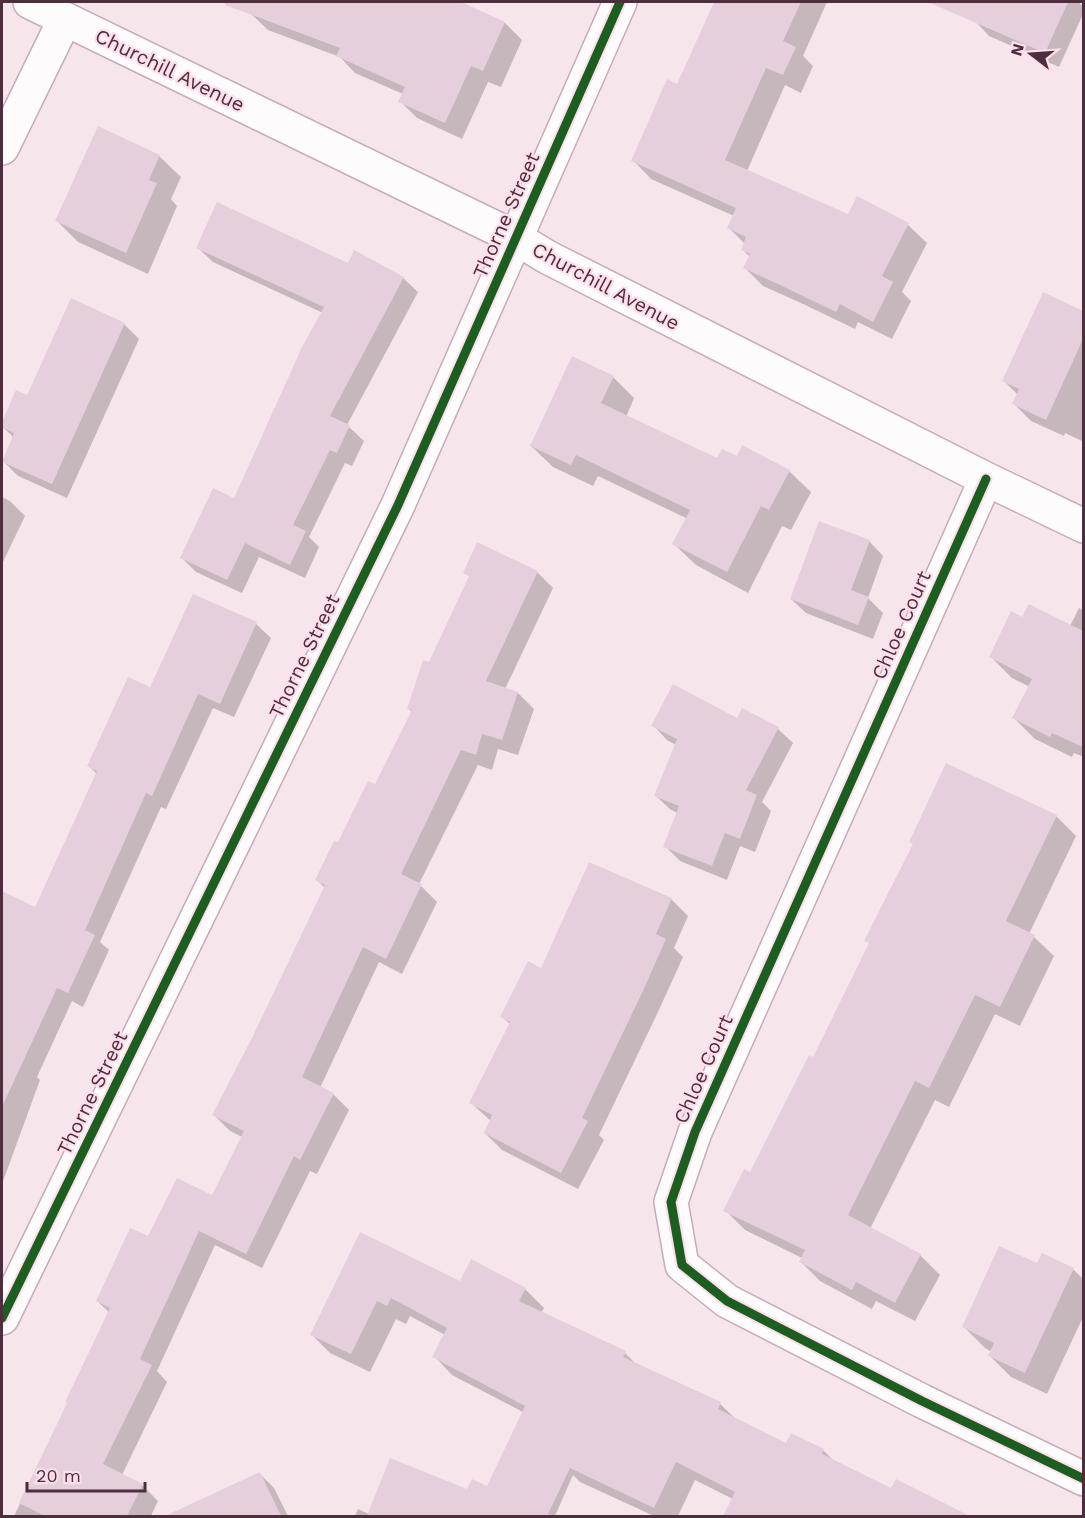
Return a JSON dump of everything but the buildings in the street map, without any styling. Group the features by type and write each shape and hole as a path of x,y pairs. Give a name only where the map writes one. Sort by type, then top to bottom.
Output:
{"street":[{"name":"Churchill Avenue","path":"30,2 516,238 557,262 1083,526"},
{"name":"Thorne Street","path":"4,1306 398,505 620,2"},
{"path":"2,147 65,19"},
{"name":"Chloe Court","path":"986,479 695,1132 671,1202 682,1265 727,1300 922,1401 1083,1479"}],"cycle path":[{"path":"2,1318 398,505 620,2"},
{"path":"986,479 695,1132 671,1202 682,1265 727,1301 922,1401 1084,1479"}]}
